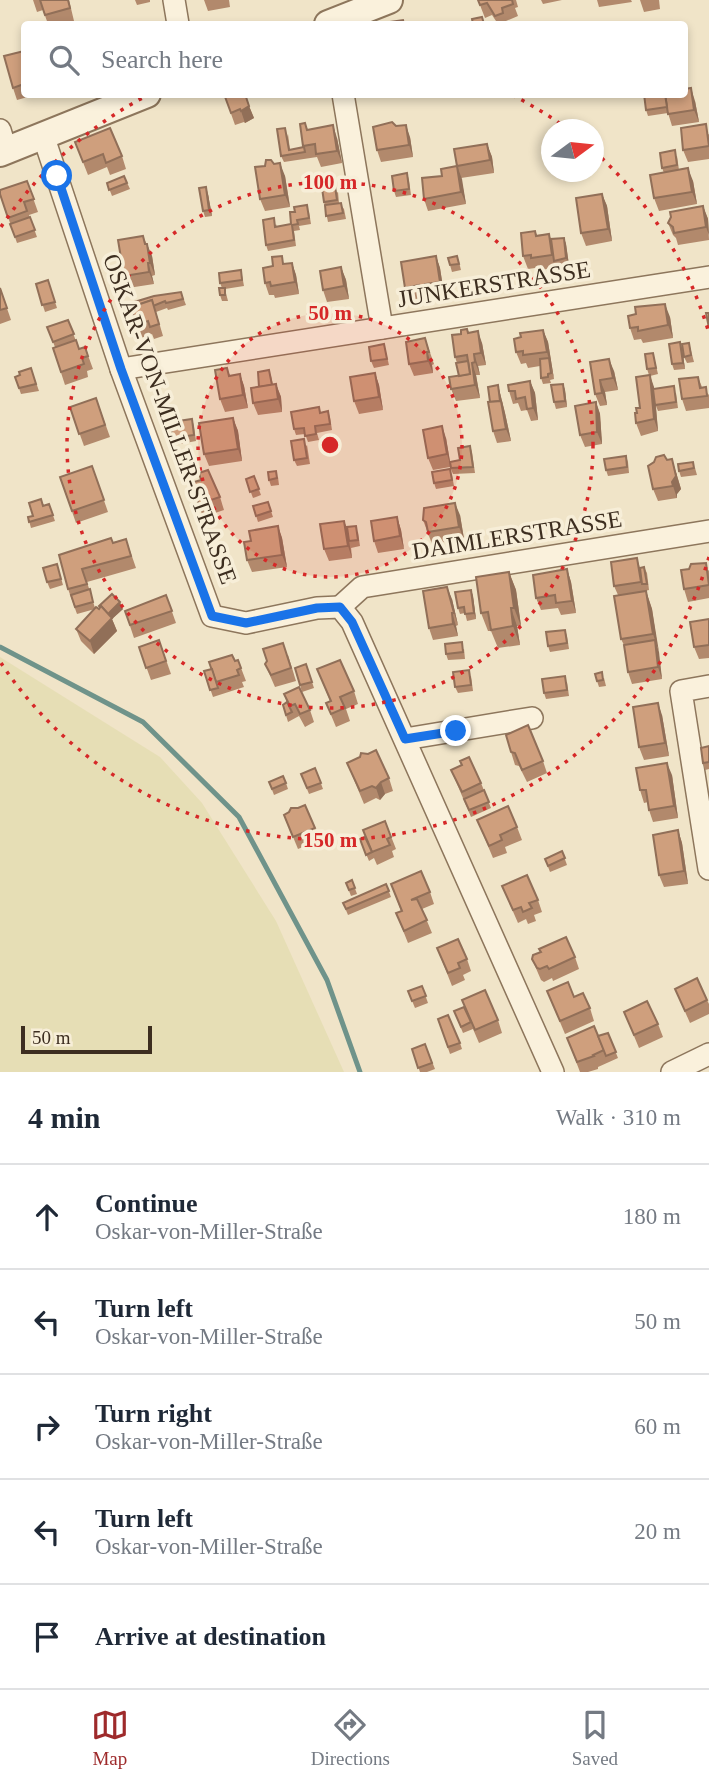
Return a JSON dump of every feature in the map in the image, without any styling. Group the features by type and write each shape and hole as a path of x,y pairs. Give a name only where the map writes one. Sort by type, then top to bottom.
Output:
{"street":[{"path":"174,0 178,21"},
{"path":"336,21 388,0"},
{"path":"2,144 43,135 137,98"},
{"path":"344,98 382,328"},
{"name":"OSKAR-VON-MILLER-STRASSE","path":"43,135 121,369 212,616 246,623 317,608 340,607"},
{"name":"JUNKERSTRASSE","path":"121,369 709,277"},
{"name":"DAIMLERSTRASSE","path":"340,607 362,587 709,530"},
{"path":"340,607 352,622 553,1072"},
{"path":"709,686 681,691 709,869"},
{"path":"405,739 532,718"},
{"path":"671,1072 709,1054"}],"shaded area":[{"path":"0,657 160,757 202,803 276,921 344,1072 0,1072"}],"building":[{"path":"40,0 68,0 70,8 45,15"},
{"path":"478,0 512,0 513,4 502,8 503,13 495,16 487,3 480,5"},
{"path":"482,17 483,21 472,21"},
{"path":"21,52 21,85 13,88 4,56"},
{"path":"688,88 691,88 694,110 668,114 666,98 688,98"},
{"path":"225,98 246,98 249,106 231,113"},
{"path":"644,98 666,98 667,107 646,110"},
{"path":"392,122 396,126 406,125 409,145 377,150 373,127"},
{"path":"305,123 307,130 333,125 337,151 316,154 315,144 303,146 300,124"},
{"path":"706,124 709,146 683,150 681,128"},
{"path":"110,128 122,156 106,163 103,154 83,162 75,142"},
{"path":"285,128 289,150 304,147 305,152 281,156 277,129"},
{"path":"487,144 490,160 457,166 454,149"},
{"path":"675,150 677,165 662,168 660,153"},
{"path":"266,160 271,160 274,164 280,163 285,195 260,199 255,167 265,166"},
{"path":"457,166 461,192 424,199 422,178 442,176 441,169"},
{"path":"688,168 692,192 654,198 650,175"},
{"path":"407,173 409,189 394,191 392,176"},
{"path":"124,176 127,183 109,190 107,183"},
{"path":"27,181 34,199 24,202 27,211 8,218 0,190"},
{"path":"335,186 337,200 324,202 322,188"},
{"path":"206,187 209,210 203,211 199,188"},
{"path":"602,194 608,229 581,233 576,198"},
{"path":"341,203 343,213 326,216 325,205"},
{"path":"307,205 309,218 297,220 298,224 292,225 294,240 266,245 263,220 274,218 275,227 291,224 290,212 295,212 294,207"},
{"path":"703,206 706,227 674,233 673,227 668,223 670,212"},
{"path":"30,217 35,230 15,237 10,224"},
{"path":"535,231 536,236 549,234 552,255 531,258 531,255 523,256 521,233"},
{"path":"143,236 147,244 149,272 124,276 118,240"},
{"path":"564,238 566,258 554,261 551,239"},
{"path":"282,256 283,264 292,263 295,282 271,286 270,282 265,283 263,268 273,266 272,257"},
{"path":"436,256 440,282 425,284 426,289 419,290 419,285 405,288 401,262"},
{"path":"457,256 459,264 450,265 448,258"},
{"path":"341,267 344,286 323,290 320,271"},
{"path":"241,270 242,280 220,283 219,273"},
{"path":"48,280 55,302 42,305 36,284"},
{"path":"0,288 7,308 0,310"},
{"path":"219,288 225,288 225,295 220,295"},
{"path":"181,292 183,299 165,301 153,306 152,300 132,307 131,303"},
{"path":"152,300 159,324 150,327 148,321 137,325 131,307"},
{"path":"665,304 668,325 638,331 638,327 630,328 628,316 636,314 635,307"},
{"path":"68,320 74,334 53,342 47,327"},
{"path":"467,329 468,333 478,331 481,353 474,354 475,362 472,363 475,385 451,389 449,377 470,374 467,355 455,357 452,335 461,334 461,330"},
{"path":"543,330 547,352 523,355 523,351 516,352 514,339 521,337 520,333"},
{"path":"425,338 429,352 428,361 409,364 406,342"},
{"path":"76,340 79,349 85,347 88,356 82,358 84,364 61,372 53,348"},
{"path":"680,342 683,363 672,364 669,344"},
{"path":"689,343 691,355 684,357 682,344"},
{"path":"384,344 387,359 371,361 369,347"},
{"path":"653,353 656,368 647,369 645,354"},
{"path":"549,358 551,373 548,377 541,378 540,359"},
{"path":"609,359 613,378 600,380 602,393 595,394 590,362"},
{"path":"468,361 470,374 459,376 456,363"},
{"path":"31,368 36,384 19,388 15,377 20,375 19,372"},
{"path":"227,368 229,376 240,374 243,395 220,399 215,370"},
{"path":"269,370 272,385 259,387 258,372"},
{"path":"375,373 379,397 354,401 350,377"},
{"path":"650,375 654,419 636,423 636,408 640,408 636,377"},
{"path":"698,377 700,388 706,387 707,396 682,399 679,379"},
{"path":"530,381 533,408 527,409 525,397 516,399 515,391 509,391 508,385"},
{"path":"276,384 278,399 253,403 251,388"},
{"path":"563,384 565,401 554,402 551,385"},
{"path":"498,385 500,401 490,402 488,387"},
{"path":"674,386 676,402 655,405 653,389"},
{"path":"96,398 105,425 79,434 70,407"},
{"path":"501,401 506,429 493,431 488,402"},
{"path":"596,402 597,432 580,435 575,406"},
{"path":"319,407 320,413 328,411 330,424 315,426 316,434 305,436 304,428 294,429 291,412"},
{"path":"233,418 238,449 204,454 199,423"},
{"path":"192,419 194,435 172,438 171,422"},
{"path":"442,426 447,454 428,458 423,430"},
{"path":"304,439 307,458 294,460 291,441"},
{"path":"331,442 331,447 324,448 324,443"},
{"path":"470,446 473,467 451,468 450,462 460,460 458,448"},
{"path":"664,455 667,460 672,459 676,476 672,482 673,486 653,489 648,466 656,457"},
{"path":"626,456 627,467 606,470 604,459"},
{"path":"693,462 694,468 679,471 678,464"},
{"path":"92,466 104,500 72,511 60,477"},
{"path":"450,469 452,480 434,483 432,472"},
{"path":"208,470 220,497 199,504 191,483 201,480 199,473"},
{"path":"276,471 277,478 269,480 268,472"},
{"path":"254,476 259,489 250,492 246,479"},
{"path":"41,499 43,506 49,504 53,515 29,522 28,517 33,516 29,503"},
{"path":"268,502 271,511 256,516 253,506"},
{"path":"455,503 459,527 428,532 423,520 424,508"},
{"path":"397,517 400,536 374,541 371,521"},
{"path":"344,521 348,546 324,549 320,524"},
{"path":"278,526 282,555 247,560 244,542 251,541 249,531"},
{"path":"356,526 358,540 349,541 347,527"},
{"path":"111,538 113,543 126,539 131,556 82,569 87,584 68,589 59,555"},
{"path":"637,558 641,582 614,586 611,562"},
{"path":"706,563 709,585 684,589 681,570 689,569 691,564"},
{"path":"57,564 61,579 47,582 43,568"},
{"path":"644,567 647,584 642,584 640,568"},
{"path":"567,569 572,601 556,603 555,595 536,598 533,575"},
{"path":"509,572 514,608 511,608 513,626 491,630 488,612 481,613 476,577"},
{"path":"447,587 454,613 453,624 429,628 423,591"},
{"path":"90,589 93,602 75,607 71,595"},
{"path":"471,590 474,613 465,614 464,607 458,608 455,592"},
{"path":"646,591 653,634 621,639 614,596"},
{"path":"112,594 120,602 108,614 99,606"},
{"path":"166,595 172,611 130,625 125,611"},
{"path":"101,606 112,618 90,641 76,629 96,607 99,609"},
{"path":"709,619 709,645 694,647 690,622"},
{"path":"565,630 567,643 548,646 546,632"},
{"path":"159,640 166,661 146,668 139,647"},
{"path":"655,640 658,667 628,672 624,645"},
{"path":"462,642 463,652 446,654 445,644"},
{"path":"283,643 291,668 271,675 265,664 267,661 263,649"},
{"path":"232,655 241,668 237,670 239,675 216,682 209,662"},
{"path":"340,660 354,691 340,697 345,708 331,714 326,703 331,701 317,669"},
{"path":"306,664 312,682 300,685 295,668"},
{"path":"212,669 218,688 210,690 204,671"},
{"path":"469,670 471,685 455,687 453,672"},
{"path":"602,672 603,680 597,681 595,674"},
{"path":"565,676 567,690 544,693 542,679"},
{"path":"299,687 310,710 300,714 295,704 290,706 284,694"},
{"path":"287,702 292,712 286,715 283,705"},
{"path":"658,703 665,743 639,747 633,707"},
{"path":"528,725 543,761 522,770 515,753 511,752 506,735"},
{"path":"709,746 709,762 703,763 701,748"},
{"path":"376,750 389,778 376,788 372,786 360,791 347,763 360,757 361,753 368,754"},
{"path":"469,757 481,783 462,792 451,770 462,765 460,761"},
{"path":"667,763 674,806 649,810 646,790 640,790 636,768"},
{"path":"315,768 321,783 307,788 301,774"},
{"path":"283,776 286,783 272,789 269,782"},
{"path":"484,790 489,802 469,810 464,799"},
{"path":"305,805 315,828 293,837 284,815 291,808"},
{"path":"508,806 517,827 500,835 502,840 489,846 477,820"},
{"path":"385,821 391,837 387,839 390,845 372,852 363,830"},
{"path":"678,830 684,871 659,875 653,835"},
{"path":"365,837 372,852 366,855 360,839"},
{"path":"562,851 565,858 548,866 545,859"},
{"path":"421,871 430,892 411,900 417,899 427,920 404,931 396,913 402,911 391,884"},
{"path":"527,875 538,900 529,903 532,908 523,912 521,907 513,910 502,886"},
{"path":"352,880 355,888 349,890 346,883"},
{"path":"386,884 389,891 346,909 343,903"},
{"path":"566,937 575,957 549,969 547,966 537,968 532,959 533,955 541,952 539,949"},
{"path":"458,939 467,959 458,963 460,968 448,973 437,948"},
{"path":"697,978 707,1000 685,1011 675,989"},
{"path":"568,982 574,997 583,993 590,1008 560,1021 547,991"},
{"path":"422,986 426,996 412,1001 408,991"},
{"path":"485,990 498,1020 475,1030 462,1000"},
{"path":"647,1001 658,1024 634,1035 624,1012"},
{"path":"464,1007 471,1022 461,1027 454,1011"},
{"path":"448,1015 460,1043 448,1047 438,1019"},
{"path":"594,1026 604,1050 577,1062 567,1038"},
{"path":"608,1033 616,1052 606,1056 598,1036"},
{"path":"425,1044 432,1063 418,1068 412,1049"}],"waterway":[{"path":"0,647 143,722 239,817 327,980 360,1072"}],"route":[{"path":"57,176 121,369 212,616 246,623 317,608 340,607 352,622 405,739 456,731"}]}
